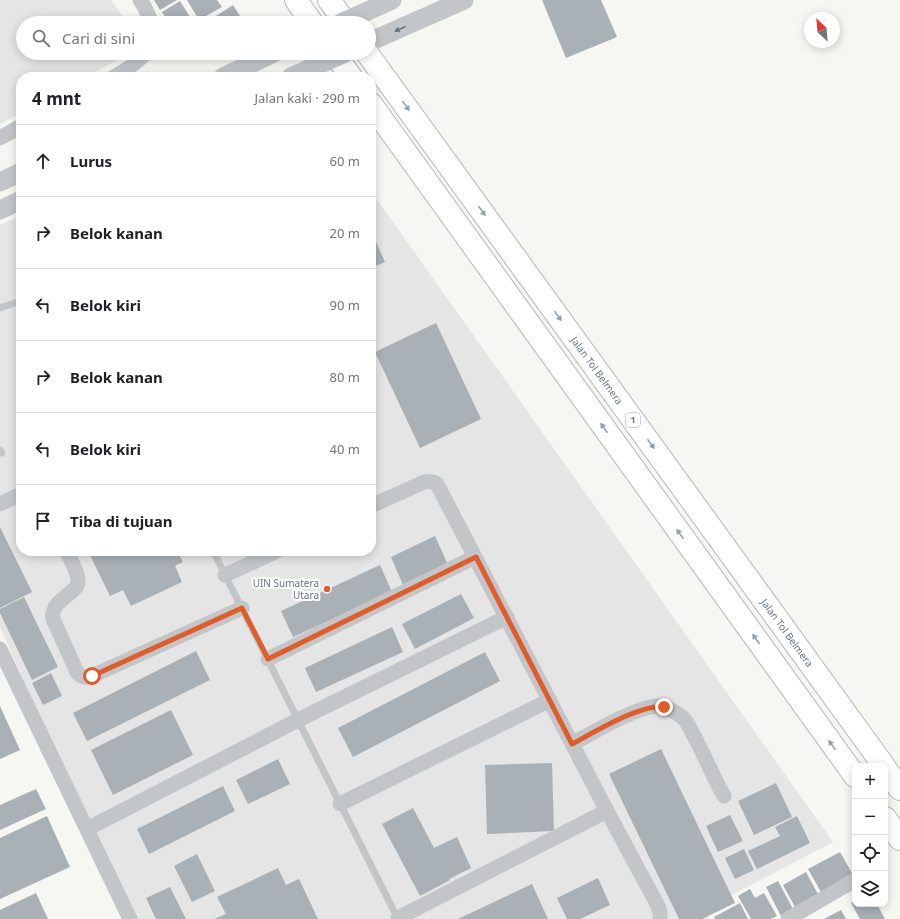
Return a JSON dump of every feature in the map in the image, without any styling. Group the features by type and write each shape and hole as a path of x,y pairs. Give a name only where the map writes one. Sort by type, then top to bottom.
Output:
{"highway":[{"path":"296,0 307,16"},
{"path":"329,0 341,16"},
{"path":"339,60 347,72"},
{"name":"Jalan Tol Belmera","path":"372,60 881,763"},
{"path":"376,111 852,772"},
{"name":"Jalan Tol Belmera","path":"888,772 900,789"},
{"path":"888,822 900,839"}],"street":[{"path":"140,0 149,16"},
{"path":"357,16 392,0"},
{"path":"376,39 464,0"},
{"path":"124,72 140,60"},
{"path":"234,72 259,60"},
{"path":"302,72 329,60"},
{"path":"0,138 16,129"},
{"path":"0,182 16,174"},
{"path":"0,210 16,202"},
{"path":"376,504 424,482 434,482 440,488 572,744 658,906 660,919"},
{"path":"0,504 16,496"},
{"path":"68,556 79,582 75,589 65,596 55,607 53,619 80,676 92,676 242,608"},
{"path":"225,575 266,556"},
{"path":"268,659 476,557"},
{"path":"87,829 298,720 507,617"},
{"path":"0,649 130,919"},
{"path":"340,804 550,700"},
{"path":"572,744 629,715 652,707 664,707 673,711 685,720 724,796"},
{"path":"398,918 607,811"},
{"path":"788,919 852,882"}],"lane":[{"path":"0,308 16,302"},
{"path":"216,556 398,918"}],"shaded area":[{"path":"0,0 111,0 122,16 16,16 16,60 117,60 95,72 16,72 16,116 0,124"},
{"name":"UIN Sumatera Utara","path":"376,198 833,842 705,909 709,919 129,919 0,627 0,225 16,217 16,556 376,556"}],"building":[{"path":"154,0 177,0 160,10"},
{"path":"187,0 217,0 222,7 206,16 197,16"},
{"path":"542,0 601,0 617,37 566,58"},
{"path":"180,1 189,16 164,16 162,12"},
{"path":"233,5 240,16 216,16"},
{"path":"376,242 385,262 376,266"},
{"path":"436,323 481,419 420,448 376,352"},
{"path":"0,527 32,592 0,608"},
{"path":"435,536 448,565 403,585 391,557"},
{"path":"90,556 180,556 183,562 175,566 182,582 131,606 123,590 110,596"},
{"path":"380,565 392,592 293,637 281,611"},
{"path":"461,594 474,618 415,649 402,624"},
{"path":"24,597 58,667 32,680 0,613 0,609"},
{"path":"392,627 403,652 316,692 305,668"},
{"path":"196,651 210,680 87,741 73,713"},
{"path":"485,652 500,681 353,757 338,728"},
{"path":"51,673 62,696 43,705 32,683"},
{"path":"0,706 20,750 0,759"},
{"path":"171,710 193,755 113,795 91,750"},
{"path":"661,749 735,903 702,919 679,919 609,774"},
{"path":"278,759 290,784 248,804 236,780"},
{"path":"552,763 554,831 487,834 485,765"},
{"path":"776,783 792,817 754,835 738,801"},
{"path":"223,786 235,811 149,854 137,829"},
{"path":"36,789 46,809 0,830 0,805"},
{"path":"413,808 434,848 457,837 471,868 420,896 382,824"},
{"path":"730,815 743,841 718,852 706,826"},
{"path":"47,816 70,867 0,899 0,838"},
{"path":"797,816 810,843 757,869 748,851 780,836 775,827"},
{"path":"744,849 754,870 735,879 725,858"},
{"path":"840,852 852,876 821,892 808,869"},
{"path":"197,854 215,891 192,902 174,866"},
{"path":"278,868 286,885 299,879 318,919 214,919 226,914 217,897"},
{"path":"806,872 819,896 796,909 783,885"},
{"path":"598,878 610,905 580,919 567,919 557,898"},
{"path":"778,881 793,909 781,916 766,887"},
{"path":"532,884 548,919 458,919"},
{"path":"170,887 186,919 156,919 146,898"},
{"path":"750,889 755,898 764,893 777,916 771,919 751,919 738,896"},
{"path":"36,893 48,919 0,919 0,910"},
{"path":"740,903 748,919 715,919 714,917"},
{"path":"853,907 879,907 885,919 860,919"},
{"path":"841,910 846,919 824,919"}],"place":[{"name":"UIN Sumatera Utara","path":"327,589"}],"route":[{"path":"92,676 242,608 268,659 476,557 572,744 629,715 652,707 664,707"}]}
